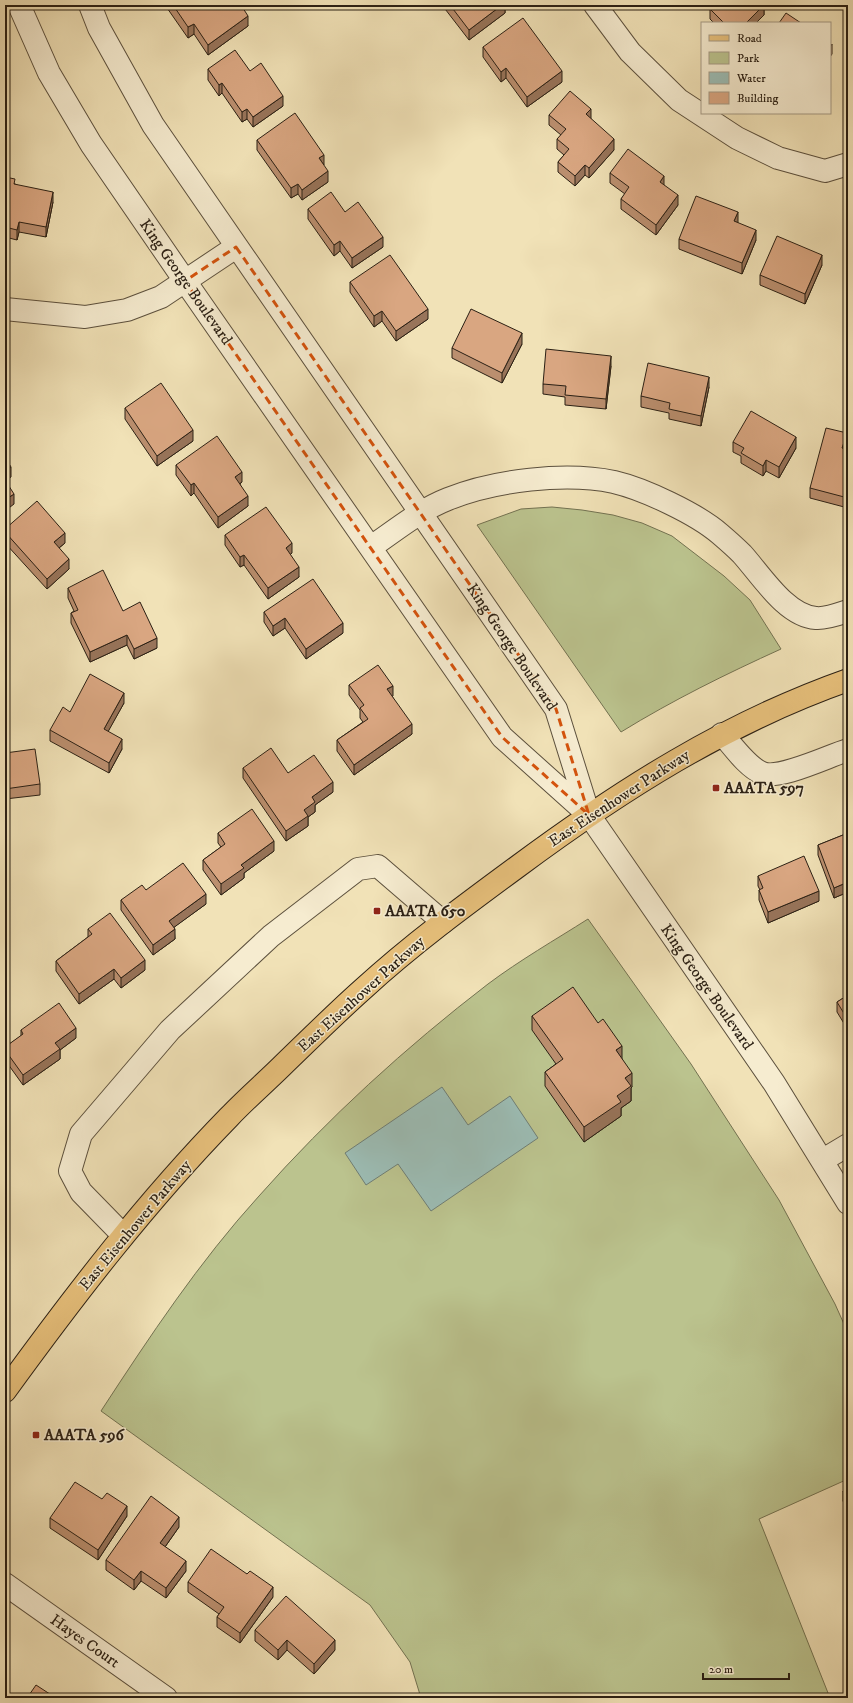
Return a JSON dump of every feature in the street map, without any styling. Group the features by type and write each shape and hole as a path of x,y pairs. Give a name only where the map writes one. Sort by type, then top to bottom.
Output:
{"main road":[{"name":"East Eisenhower Parkway","path":"5,1391 71,1301 124,1235 228,1117 364,988 443,922 589,814 693,749 797,698 848,680"}],"street":[{"name":"King George Boulevard","path":"19,5 48,74 91,144 185,281 502,737 589,814 774,1083 823,1160 848,1203"},
{"name":"King George Boulevard","path":"90,5 99,28 153,125 556,709 589,814"},
{"path":"595,5 630,52 679,100 737,138 778,158 825,171 848,164"},
{"path":"5,310 85,317 126,310 161,297 236,246"},
{"path":"371,547 421,513 448,499 492,486 525,480 572,478 615,482 683,510 713,529 741,553 789,607 804,616 817,619 848,612"},
{"path":"722,734 745,760 762,773 784,774 848,750"},
{"path":"124,1235 81,1192 70,1171 81,1134 170,1030 271,936 358,869 378,866 443,922"},
{"path":"823,1160 848,1145"},
{"name":"Hayes Court","path":"5,1584 166,1698"}],"highlighted area":[{"path":"236,247 556,709 589,815 502,737 185,281"}],"green space":[{"path":"552,507 613,515 642,523 672,536 724,576 750,600 781,649 700,688 621,732 477,525 521,509"},
{"path":"588,919 691,1064 779,1200 835,1304 848,1333 848,1479 759,1519 830,1698 421,1698 410,1662 370,1605 101,1411 157,1327 216,1247 259,1196 312,1139 369,1084 457,1008 512,967"}],"water":[{"path":"442,1087 468,1125 510,1096 538,1138 431,1211 398,1164 366,1185 345,1153"}],"building":[{"path":"173,5 241,5 248,16 208,45 194,24 188,27"},
{"path":"450,5 502,5 469,30"},
{"path":"714,5 764,5 747,22 723,22 710,9"},
{"path":"786,13 800,22 780,22"},
{"path":"523,18 562,71 527,97 506,68 501,72 483,47"},
{"path":"235,50 250,71 261,63 283,96 253,117 247,109 242,112 222,83 219,85 208,69"},
{"path":"570,91 591,109 586,114 614,139 589,168 585,165 575,176 558,162 569,149 557,139 566,129 549,115"},
{"path":"295,113 324,155 319,158 328,171 302,190 298,184 291,188 257,140"},
{"path":"628,149 664,176 660,182 678,195 656,225 621,199 629,187 610,173"},
{"path":"5,177 15,179 14,184 53,192 46,227 19,222 17,230 5,227"},
{"path":"331,192 345,212 358,202 383,237 352,258 340,241 334,245 308,209"},
{"path":"696,196 738,212 734,221 756,230 742,263 679,239"},
{"path":"777,236 822,255 805,294 760,275"},
{"path":"390,255 428,309 396,331 382,311 374,316 350,282"},
{"path":"471,309 522,333 502,373 452,348"},
{"path":"546,349 611,356 606,399 565,395 566,386 543,384"},
{"path":"648,363 709,377 701,416 669,409 670,403 641,396"},
{"path":"161,383 193,430 157,456 125,408"},
{"path":"751,411 796,437 779,467 766,460 763,466 741,453 744,448 733,442"},
{"path":"826,428 847,433 842,448 848,450 848,498 810,488"},
{"path":"217,436 242,472 235,477 248,496 218,517 194,483 191,485 176,465"},
{"path":"5,457 11,467 5,471"},
{"path":"5,480 14,494 5,500"},
{"path":"37,501 65,533 54,542 69,559 47,579 5,532 5,529"},
{"path":"266,507 292,543 286,548 299,567 268,588 244,555 240,557 225,535"},
{"path":"103,570 123,611 140,602 157,638 134,649 127,635 90,652 71,613 78,610 68,588"},
{"path":"313,579 343,623 306,649 285,618 273,626 264,612"},
{"path":"378,665 393,686 387,689 412,724 354,765 337,740 368,719 360,708 364,705 349,685"},
{"path":"90,674 124,693 104,729 122,739 109,763 50,730 63,707 70,712"},
{"path":"271,748 288,773 314,755 333,782 312,797 315,802 304,810 308,816 286,831 243,768"},
{"path":"35,749 40,784 5,789 5,753"},
{"path":"252,809 274,841 241,865 244,868 221,884 203,860 225,844 218,833"},
{"path":"848,833 848,882 834,888 818,845"},
{"path":"804,856 819,891 768,912 759,890 763,888 758,876"},
{"path":"183,863 206,894 169,921 175,929 153,945 121,900 142,885 146,890"},
{"path":"110,913 145,960 121,978 114,969 79,994 56,961 92,934 88,929"},
{"path":"573,987 598,1023 603,1019 622,1046 616,1050 632,1073 625,1078 631,1086 617,1096 621,1102 584,1127 545,1072 563,1059 532,1016"},
{"path":"848,995 848,1020 837,1002"},
{"path":"59,1003 76,1028 55,1043 60,1049 23,1075 5,1050 5,1047 23,1034 21,1030"},
{"path":"75,1482 102,1499 107,1493 127,1506 98,1550 50,1518"},
{"path":"848,1489 848,1501 843,1491"},
{"path":"151,1496 179,1517 160,1543 186,1561 166,1588 141,1571 134,1580 106,1560"},
{"path":"211,1549 247,1574 250,1571 273,1587 240,1633 217,1617 224,1607 188,1582"},
{"path":"286,1596 335,1640 314,1664 287,1640 278,1650 255,1630"},
{"path":"36,1685 56,1698 27,1698"}],"place":[{"name":"AAATA 597","path":"716,788"},
{"name":"AAATA 650","path":"377,911"},
{"name":"AAATA 596","path":"36,1435"}]}
